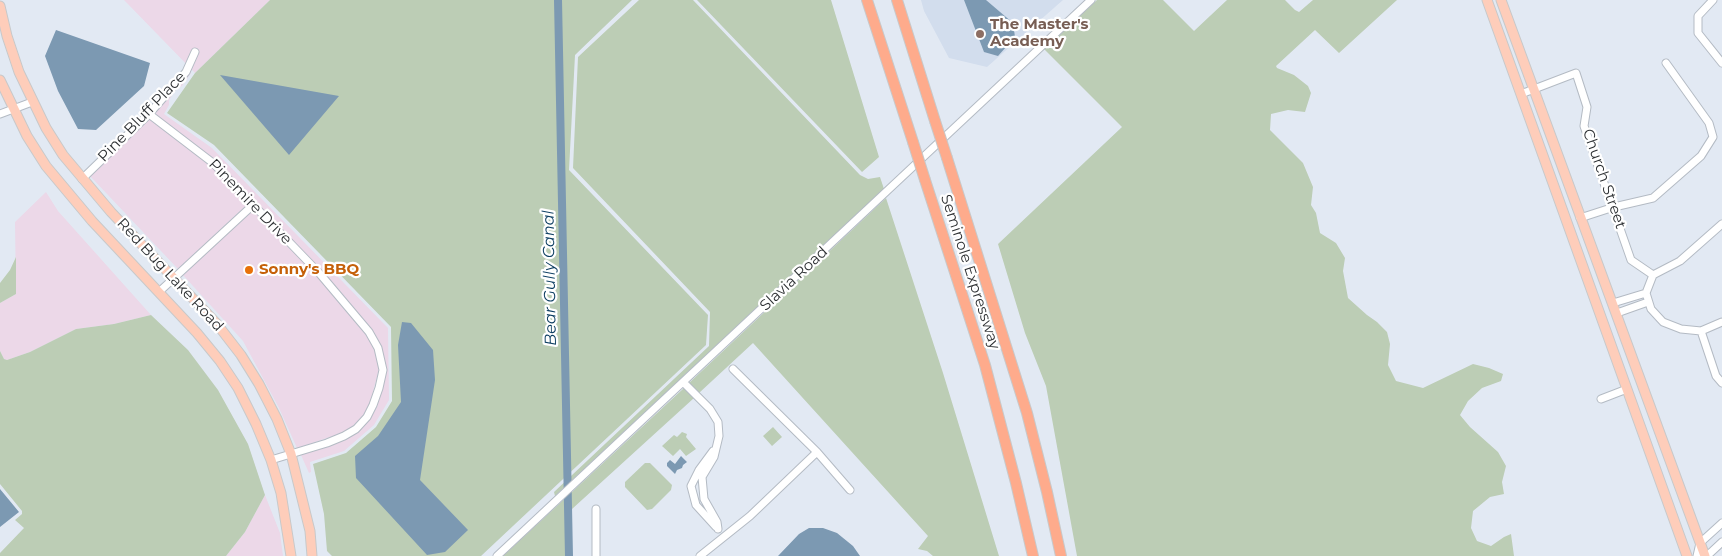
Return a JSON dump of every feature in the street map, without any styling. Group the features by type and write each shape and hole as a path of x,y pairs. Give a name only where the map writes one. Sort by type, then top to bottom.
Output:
{"highway":[{"name":"Seminole Expressway","path":"867,0 984,365 1016,483 1032,556"},
{"name":"Seminole Expressway","path":"897,0 1024,404 1047,492 1061,556"}],"main road":[{"path":"1487,0 1688,556"},
{"path":"1501,0 1706,556"},
{"name":"Red Bug Lake Road","path":"0,6 7,36 19,72 32,102 63,155 82,179 217,324 241,355 259,384 291,454 310,531 312,556"},
{"name":"Red Bug Lake Road","path":"0,80 27,136 46,166 67,192 197,333 234,381 256,424 271,460 281,493 291,556"}],"street":[{"name":"Slavia Road","path":"497,556 1091,0"},
{"path":"1712,0 1698,16 1698,33 1722,63"},
{"name":"Pine Bluff Place","path":"82,179 149,114 186,72 195,52"},
{"path":"1580,218 1614,207 1653,198 1701,156 1713,137 1710,123 1666,63"},
{"name":"Church Street","path":"1521,94 1576,73 1587,107 1584,126 1631,260 1653,275"},
{"path":"0,114 32,102"},
{"name":"Pinemire Drive","path":"149,114 213,163 320,274 369,332 378,348 383,370 373,405 367,417 356,429 344,436 271,460"},
{"path":"160,292 253,205"},
{"path":"1722,224 1680,261 1653,275 1646,292 1651,309 1663,322 1681,328 1701,331 1722,322"},
{"path":"1613,303 1646,292"},
{"path":"1617,313 1648,302"},
{"path":"1701,331 1716,376 1722,383"},
{"path":"733,369 816,452 850,490"},
{"path":"684,383 714,414 719,429 717,447 714,457 702,477 702,487 704,499 717,522 718,530 724,536"},
{"path":"1601,398 1627,389"},
{"path":"700,556 750,516 816,452"},
{"path":"596,510 596,556"},
{"path":"1697,556 1700,543 1722,523"},
{"path":"1706,556 1722,542"}],"shaded area":[{"path":"124,0 270,0 195,73"},
{"name":"The Master's Academy","path":"921,0 1063,0 987,67 949,58 924,11"},
{"path":"190,72 182,86 175,91 169,100 169,105 164,114 212,148 388,328 389,400 374,425 344,451 310,462 311,472 309,473 301,455 346,439 359,432 370,419 377,407 386,371 382,348 371,330 323,272 215,161 155,114"},
{"path":"150,119 211,166 248,204 178,269 90,176"},
{"path":"46,192 58,211 151,315 114,324 76,329 30,352 7,360 4,359 0,351 0,303 16,294 15,222"},
{"path":"253,210 318,277 366,334 375,349 379,369 370,403 364,415 353,426 342,433 297,448 279,408 243,341 183,275"},
{"path":"265,495 280,533 283,556 226,556 245,532"}],"green space":[{"path":"270,0 632,0 575,55 569,170 708,315 706,345 481,556 332,556 327,551 324,514 313,464 346,453 376,427 392,401 391,327 214,145 167,113 195,73"},
{"path":"639,0 693,0 860,175 868,179 880,177 884,189 555,496 554,492 709,346 710,312 573,168 578,57"},
{"path":"697,0 831,0 879,157 862,172"},
{"path":"1097,0 1163,0 1194,31 1227,0 1285,0 1299,12 1313,0 1397,0 1339,53 1315,30 1276,66 1294,75 1308,86 1311,93 1305,112 1288,110 1271,114 1270,130 1303,163 1313,187 1311,205 1316,213 1320,233 1336,243 1345,258 1343,271 1348,298 1387,332 1390,344 1388,365 1396,381 1423,388 1473,364 1503,374 1501,381 1482,388 1468,401 1460,415 1470,427 1498,452 1506,466 1502,482 1504,494 1490,497 1473,511 1471,528 1477,541 1491,546 1511,534 1514,556 1077,556 1046,386 1025,333 998,244 1122,127 1044,49"},
{"path":"886,198 943,373 999,556 933,556 927,551 918,549 928,536 753,343 699,393 689,383"},
{"path":"16,257 16,294 0,303 0,283 10,270"},
{"path":"151,315 188,350 218,390 248,444 265,495 245,532 226,556 0,556 0,553 24,528 15,520 22,514 22,511 0,484 0,351 4,359 7,360 30,352 76,329 114,324"},
{"path":"684,388 694,398 572,509 570,556 503,556"},
{"path":"773,427 782,437 772,446 763,436"},
{"path":"682,432 687,434 686,437 696,449 686,456 680,449 673,456 662,446 674,435 677,437"},
{"path":"645,463 650,463 672,485 671,490 652,509 647,510 625,487 625,482"}],"water":[{"path":"964,0 986,0 1013,23 1015,37 998,56 984,52"},
{"path":"56,30 150,63 144,86 96,130 78,129 58,91 45,56"},
{"path":"220,75 339,96 289,155"},
{"path":"402,322 411,323 433,350 435,380 420,480 468,530 445,552 427,555 356,478 355,456 378,436 401,402 398,345"},
{"path":"681,456 687,462 675,474 667,466 667,463 670,460 675,464"},
{"path":"0,489 19,512 0,527"},
{"path":"809,528 823,528 837,533 853,546 860,556 778,556 799,534"}],"waterway":[{"name":"Bear Gully Canal","path":"558,0 569,556"}],"place":[{"name":"The Master's Academy","path":"980,34"},
{"name":"Sonny's BBQ","path":"249,270"}]}
